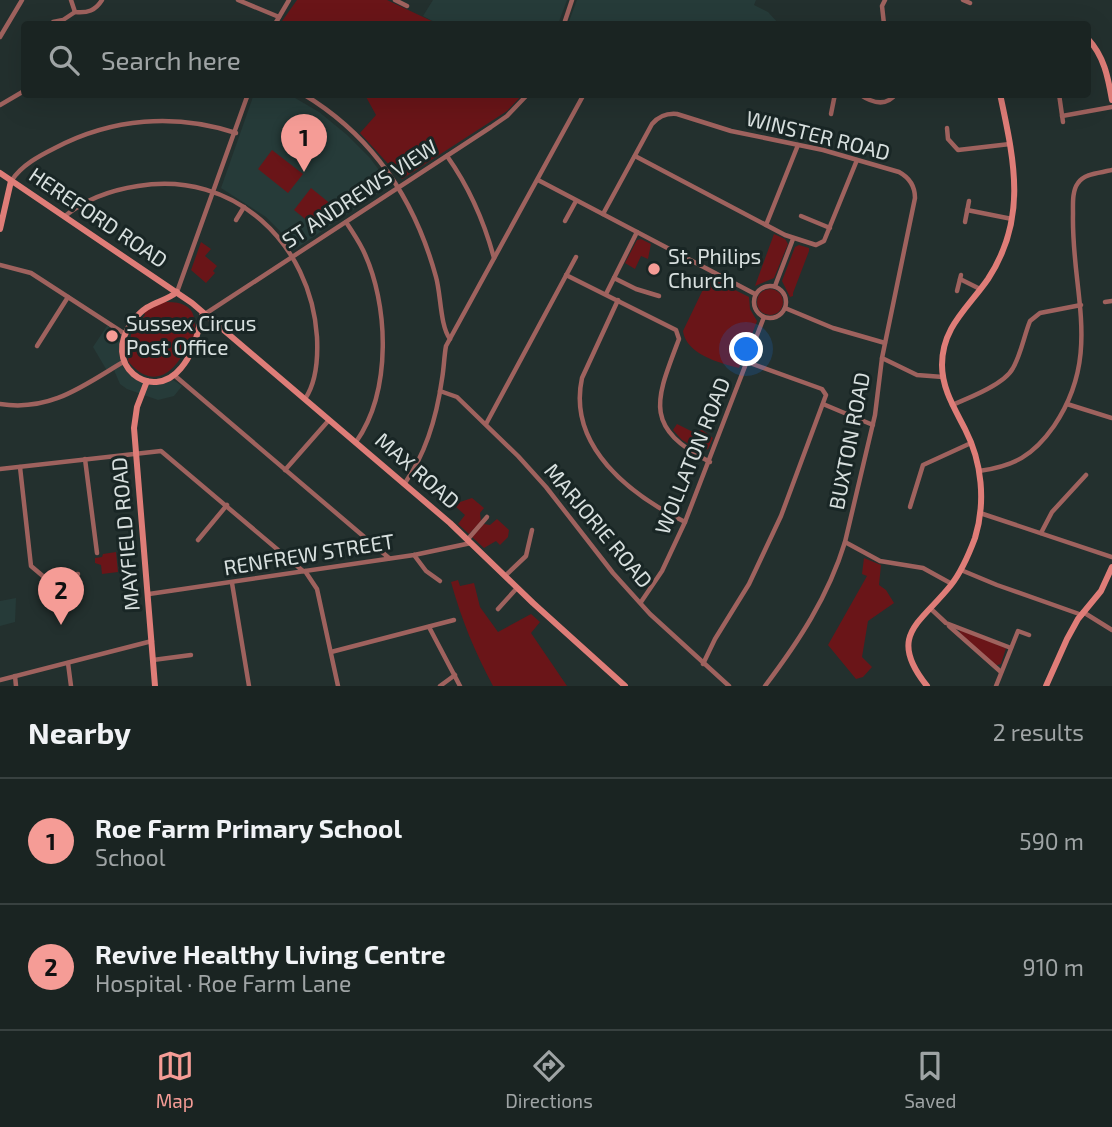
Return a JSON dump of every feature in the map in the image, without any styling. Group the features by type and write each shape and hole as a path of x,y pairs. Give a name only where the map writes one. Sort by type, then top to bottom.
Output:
{"street":[{"path":"0,37 22,0"},
{"path":"71,0 75,12"},
{"path":"58,21 75,12 83,13 97,8 102,0"},
{"path":"238,0 279,17"},
{"path":"277,21 289,0"},
{"path":"565,21 572,0"},
{"path":"883,21 885,0"},
{"path":"963,0 970,4"},
{"path":"399,1 407,6"},
{"path":"1091,43 1100,53 1112,100"},
{"path":"0,105 21,93"},
{"path":"204,313 194,345 184,364 174,375 164,380 147,381 133,373 123,362 122,343 125,334 146,307 177,292 247,98"},
{"path":"308,98 352,132 399,187 426,241 439,285 446,334 450,339"},
{"name":"ST ANDREWS VIEW","path":"204,313 507,116 524,98"},
{"path":"405,483 428,438 450,339 582,98"},
{"path":"831,114 834,98"},
{"path":"868,98 880,103 892,98"},
{"path":"928,686 912,663 909,643 913,626 952,584 961,570 974,540 980,513 979,471 971,443 952,405 943,377 943,347 951,326 981,289 1001,255 1013,219 1015,186 1001,98"},
{"path":"1060,98 1063,122"},
{"path":"1062,116 1112,107"},
{"name":"WINSTER ROAD","path":"603,214 654,121 661,116 673,114 899,172 912,184"},
{"path":"0,229 11,181 29,164 49,151 85,134 143,121 210,125 236,133"},
{"path":"947,128 948,139 958,149 1010,144"},
{"path":"766,225 798,145"},
{"path":"447,156 475,204 494,258"},
{"path":"635,156 793,239 819,245 830,228 858,160"},
{"path":"979,471 1010,465 1026,456 1047,436 1067,404 1081,354 1081,305 1073,246 1074,189 1079,180 1086,176 1112,170"},
{"name":"HEREFORD ROAD","path":"0,173 177,292"},
{"path":"538,180 755,294"},
{"path":"65,216 96,198 135,186 173,184 214,193 244,207 269,226 292,257 307,287 316,324 315,367 305,399"},
{"name":"BUXTON ROAD","path":"766,686 816,613 839,563 873,425 882,358 913,208 915,193 912,184"},
{"path":"565,221 576,201"},
{"path":"965,222 969,201"},
{"path":"236,220 244,207"},
{"path":"967,210 1013,219"},
{"path":"801,216 830,228"},
{"path":"346,222 363,250 370,270 382,328 380,374 375,402 356,442"},
{"path":"606,294 637,232"},
{"path":"775,286 793,239"},
{"path":"486,425 576,257"},
{"path":"0,265 27,271 125,334"},
{"path":"566,275 676,330 679,339 661,388 661,415 675,440 710,462"},
{"path":"957,290 960,277 981,289"},
{"path":"614,278 659,296"},
{"path":"765,286 775,286 784,295 785,308 776,317 764,317 755,308 755,294 765,286"},
{"name":"MAX ROAD","path":"177,292 405,483 625,686"},
{"path":"37,346 68,297"},
{"path":"618,300 582,378 582,421 593,449 607,467 666,513 685,522"},
{"path":"1105,302 1112,301"},
{"path":"952,405 985,390 1010,374 1030,321 1035,316 1081,305"},
{"path":"785,308 833,328 885,343"},
{"name":"WOLLATON ROAD","path":"641,602 662,571 685,522 764,317"},
{"path":"444,323 457,327"},
{"path":"882,358 917,375 943,377"},
{"path":"0,404 25,406 51,402 123,362"},
{"path":"703,664 749,584 781,516 826,393 822,389 747,362"},
{"path":"174,375 389,558"},
{"name":"MAYFIELD ROAD","path":"147,381 135,418 155,686"},
{"name":"MARJORIE ROAD","path":"440,391 455,396 486,425 546,487 614,573 703,664 729,686"},
{"path":"824,401 873,425"},
{"path":"1067,404 1112,418"},
{"path":"285,470 330,419"},
{"path":"910,507 923,465 971,443"},
{"path":"0,469 137,453 161,452 167,455 304,571 317,589 338,686"},
{"path":"85,460 97,553"},
{"path":"20,467 31,566 42,577 78,574"},
{"path":"1041,533 1052,512 1086,475"},
{"path":"198,540 227,505"},
{"path":"980,513 1112,557"},
{"path":"470,541 487,517"},
{"path":"505,576 527,556 533,530"},
{"name":"RENFREW STREET","path":"149,594 414,555 470,541"},
{"path":"845,542 880,561 923,568 952,584"},
{"path":"414,555 426,571 440,581"},
{"path":"1046,686 1062,648 1082,614 1097,596 1112,567"},
{"path":"961,570 1082,614 1112,630"},
{"path":"232,583 249,686"},
{"path":"498,609 517,587"},
{"path":"500,592 507,598"},
{"path":"929,608 1001,672"},
{"path":"331,652 454,620"},
{"path":"946,623 1011,648"},
{"path":"429,627 460,686"},
{"path":"996,686 1018,631 1029,635"},
{"path":"0,680 152,641"},
{"path":"153,660 191,655"},
{"path":"68,663 71,686"},
{"path":"440,686 455,675"},
{"path":"15,676 16,686"}],"shaded area":[{"path":"297,0 387,0 432,21 282,21"},
{"path":"433,0 567,0 559,21 432,21 423,16"},
{"path":"577,0 756,0 754,5 768,12 776,21 569,21"},
{"path":"253,98 295,98 319,112 370,158 390,185 294,250 266,217 221,188"},
{"path":"367,98 519,98 507,111 402,179 360,133 376,115"},
{"path":"272,150 303,174 288,193 258,169"},
{"path":"311,188 332,205 315,227 294,210"},
{"path":"774,234 785,239 788,244 774,278 755,286"},
{"path":"637,240 651,244 648,259 641,256 635,269 625,263"},
{"path":"201,242 211,249 205,256 217,266 213,271 215,273 206,283 191,270"},
{"path":"799,245 809,248 809,251 793,296 790,297 782,281 795,247"},
{"path":"709,277 749,297 750,309 757,321 739,368 705,356 685,339 683,331"},
{"path":"770,289 779,293 783,302 779,311 770,315 761,311 757,302 761,293"},
{"path":"165,302 176,302 189,308 193,313 195,327 192,345 188,343 170,370 154,377 137,370 128,361 131,334 144,313"},
{"path":"107,326 121,333 119,354 123,367 148,385 173,380 182,386 174,396 158,400 120,384 114,370 106,369 93,347"},
{"path":"677,424 693,432 702,430 713,438 708,449 701,451 682,440 673,430"},
{"path":"472,498 484,508 480,513 481,521 469,534 458,524 465,515 456,507 460,502"},
{"path":"497,519 509,530 508,537 500,545 496,541 484,548 472,537 484,524 490,525"},
{"path":"116,552 118,572 102,574 101,565 95,563 95,558"},
{"path":"864,558 881,565 879,585 886,590 894,603 868,621 862,657 872,667 863,677 856,679 828,645 867,576 862,574"},
{"path":"458,580 460,586 474,583 480,607 498,632 531,614 540,622 531,633 567,686 493,686 474,648 460,610 451,582"},
{"path":"16,598 15,622 0,626 0,601"},
{"path":"960,630 1006,648 1001,664 994,666"}],"place":[{"name":"Roe Farm Primary School","path":"304,172"},
{"name":"St. Philips Church","path":"654,269"},
{"name":"Sussex Circus Post Office","path":"112,336"},
{"name":"Revive Healthy Living Centre","path":"61,625"}]}
